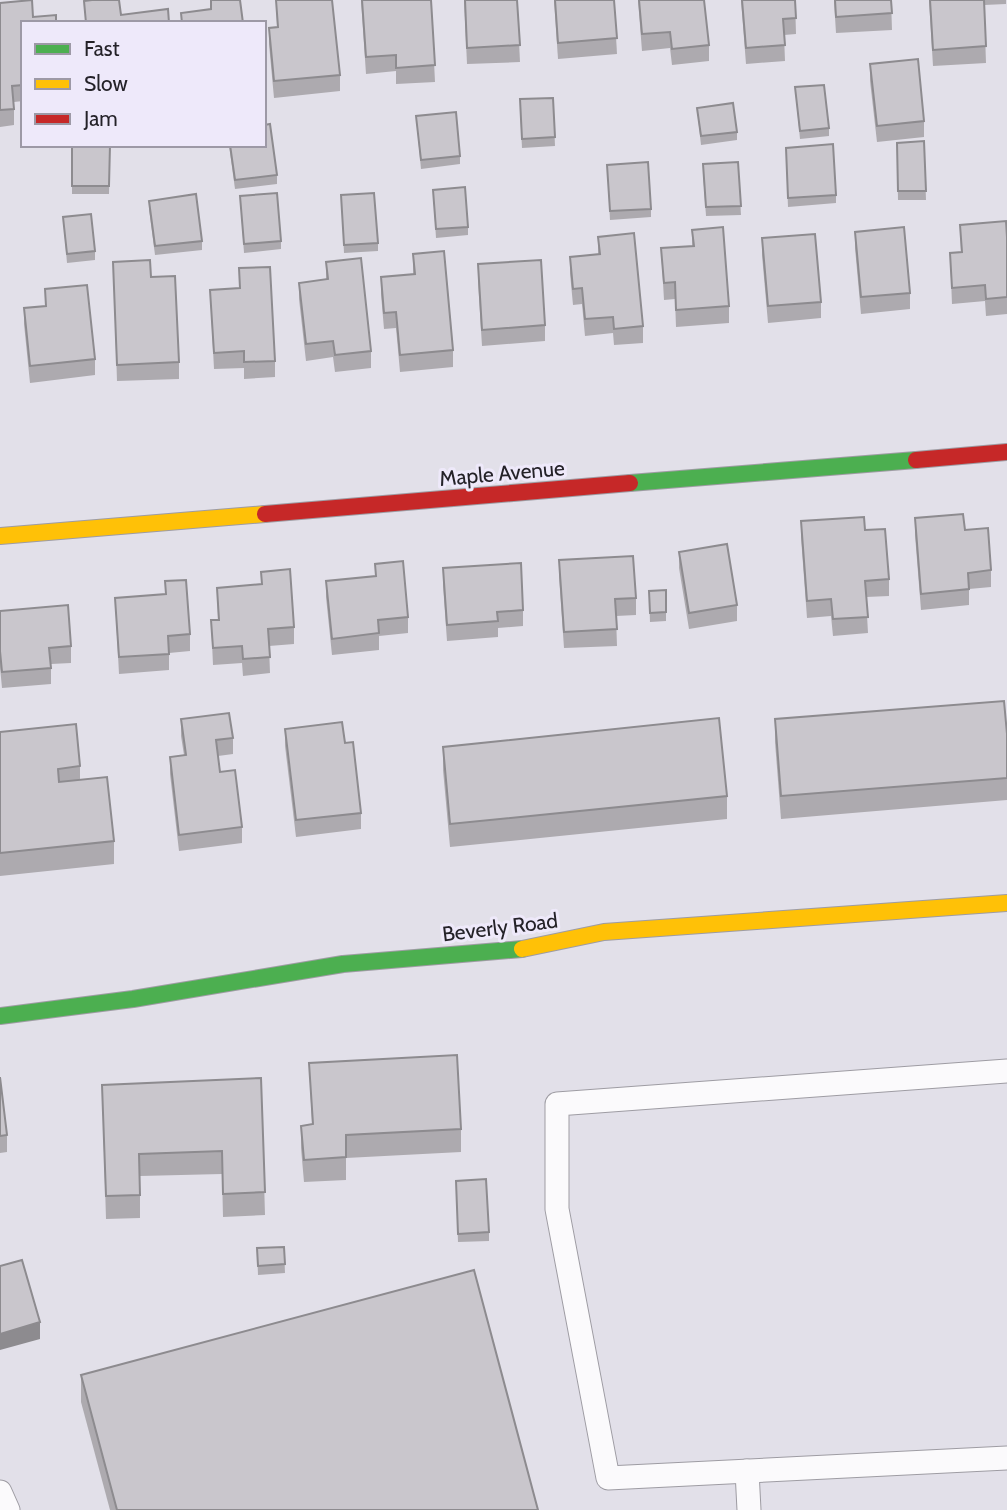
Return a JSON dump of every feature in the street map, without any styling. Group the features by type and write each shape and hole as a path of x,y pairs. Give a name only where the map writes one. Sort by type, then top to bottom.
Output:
{"street":[{"name":"Maple Avenue","path":"0,536 1007,452"},
{"name":"Beverly Road","path":"0,1016 133,999 343,964 514,951 604,932 1007,903"}],"lane":[{"path":"1007,1071 557,1104 557,1209 608,1478 1007,1458"},
{"path":"747,1471 749,1510"},
{"path":"0,1492 8,1510"}],"building":[{"path":"32,0 33,17 56,15 56,21 21,21 21,85 12,86 14,109 0,110 0,3"},
{"path":"119,0 121,15 168,9 169,21 86,21 84,1"},
{"path":"211,0 240,0 243,21 182,21 181,13 211,9"},
{"path":"276,0 332,0 340,75 274,81 269,28 278,27"},
{"path":"362,0 431,0 435,65 396,68 396,55 366,57"},
{"path":"465,0 517,0 520,45 467,48"},
{"path":"555,0 614,0 617,38 558,43"},
{"path":"639,0 704,0 709,45 672,49 670,32 642,34"},
{"path":"742,0 795,0 796,18 783,19 785,45 746,48"},
{"path":"835,0 891,0 892,13 836,17"},
{"path":"930,0 984,0 986,46 933,50"},
{"path":"918,59 924,121 877,126 870,64"},
{"path":"824,85 829,128 800,131 795,87"},
{"path":"553,98 555,137 522,139 520,99"},
{"path":"733,103 737,132 701,136 697,108"},
{"path":"456,112 460,156 421,160 416,116"},
{"path":"270,124 277,175 235,180 230,147 266,147 266,125"},
{"path":"924,141 926,191 898,191 897,143"},
{"path":"833,144 836,195 788,198 786,148"},
{"path":"72,147 110,147 109,186 72,186"},
{"path":"648,162 651,209 610,211 607,165"},
{"path":"738,162 741,206 706,207 703,164"},
{"path":"465,187 468,227 436,229 433,190"},
{"path":"277,193 281,241 244,244 240,196"},
{"path":"374,193 378,243 344,245 341,195"},
{"path":"196,194 202,241 155,246 149,201"},
{"path":"91,214 95,251 67,254 63,217"},
{"path":"1006,221 1007,297 986,299 985,285 952,288 950,253 962,252 960,225"},
{"path":"723,227 729,306 676,310 675,282 664,283 661,248 694,246 692,230"},
{"path":"904,227 910,293 861,297 855,232"},
{"path":"634,233 643,326 614,329 613,317 585,319 582,288 573,289 570,257 600,254 598,237"},
{"path":"815,234 821,302 768,306 762,238"},
{"path":"444,251 453,350 400,355 396,312 384,313 381,277 415,274 413,254"},
{"path":"361,258 371,351 335,355 333,341 306,344 299,283 328,279 326,262"},
{"path":"150,260 151,277 175,276 179,362 117,365 113,262"},
{"path":"541,260 545,325 482,330 478,264"},
{"path":"270,267 275,361 244,362 244,351 214,353 210,290 240,288 239,268"},
{"path":"87,285 95,359 30,366 24,308 46,306 45,289"},
{"path":"963,514 965,530 988,528 991,570 968,573 969,589 921,594 915,518"},
{"path":"864,517 865,530 885,529 889,579 865,581 868,617 833,619 831,599 807,601 801,521"},
{"path":"727,544 737,605 689,613 679,552"},
{"path":"633,556 636,598 615,599 617,629 564,632 559,560"},
{"path":"403,561 408,617 378,620 379,633 332,639 326,581 376,576 375,564"},
{"path":"521,563 523,610 497,612 498,621 447,625 443,568"},
{"path":"290,569 294,627 268,629 270,657 243,659 242,646 213,648 211,620 219,620 217,588 262,584 261,572"},
{"path":"186,580 190,634 168,636 169,654 119,657 115,598 166,594 165,581"},
{"path":"666,590 666,612 650,613 649,591"},
{"path":"68,605 71,646 49,648 51,668 2,672 0,611"},
{"path":"1004,701 1007,778 781,796 775,719"},
{"path":"229,713 233,738 216,740 220,772 235,770 242,827 179,835 170,757 186,755 181,719"},
{"path":"719,718 727,796 450,824 443,747"},
{"path":"342,722 345,743 353,742 361,813 296,820 285,729"},
{"path":"76,724 80,766 58,769 59,782 107,777 114,841 0,853 0,732"},
{"path":"457,1055 461,1129 346,1135 346,1157 304,1160 301,1126 313,1124 309,1063"},
{"path":"0,1077 7,1135 0,1136"},
{"path":"261,1078 265,1192 223,1194 222,1151 139,1154 140,1195 106,1196 102,1085"},
{"path":"486,1179 489,1232 458,1234 456,1181"},
{"path":"284,1247 285,1264 258,1266 257,1248"},
{"path":"22,1260 40,1322 0,1334 0,1266"},
{"path":"474,1270 538,1510 117,1510 81,1375"}],"traffic: fast":[{"path":"630,483 916,460"},
{"path":"0,1016 133,999 343,964 522,949"}],"traffic: slow":[{"path":"0,536 265,514"},
{"path":"522,949 604,932 1007,903"}],"traffic: jam":[{"path":"916,460 1007,452"},
{"path":"265,514 630,483"}]}
